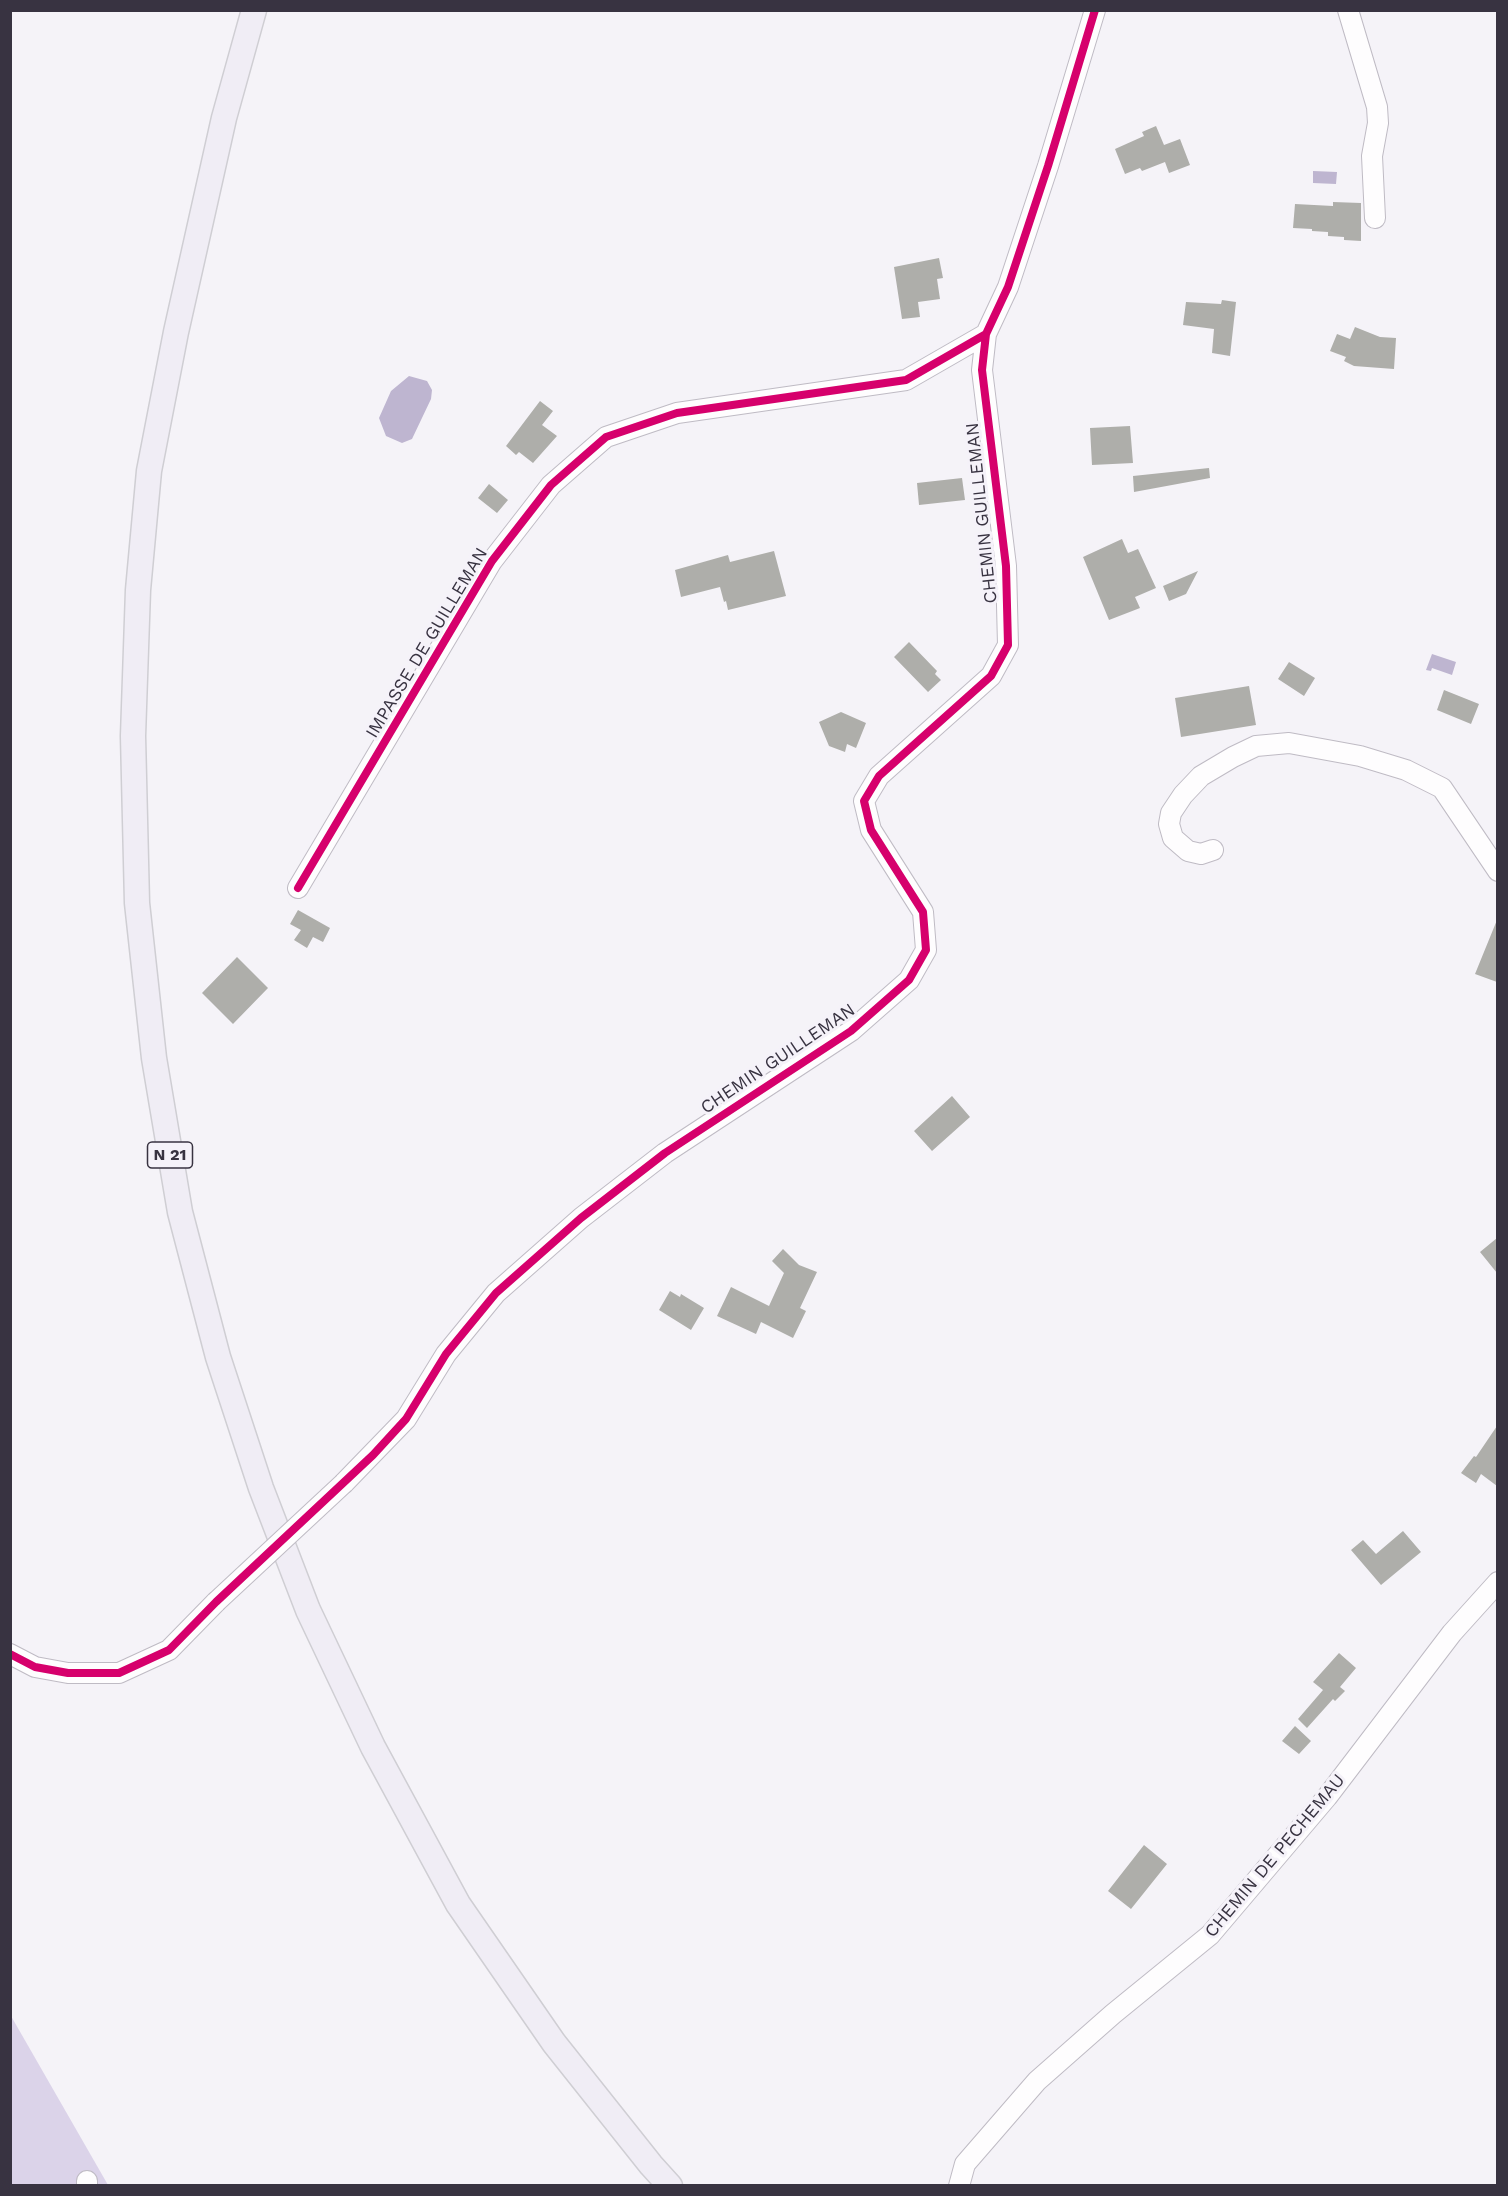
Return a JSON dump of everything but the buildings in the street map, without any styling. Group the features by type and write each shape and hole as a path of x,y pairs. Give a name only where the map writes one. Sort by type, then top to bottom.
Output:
{"main road":[{"name":"N 21","path":"254,10 224,118 176,332 149,471 138,590 133,736 137,903 154,1058 180,1212 218,1357 261,1488 308,1610 373,1747 458,1904 554,2043 644,2157 670,2186"}],"street":[{"name":"CHEMIN GUILLEMAN","path":"10,1654 35,1667 68,1673 119,1673 169,1650 216,1602 344,1483 406,1419 446,1354 496,1293 581,1218 665,1153 851,1031 909,980 926,950 923,912 871,830 864,801 879,776 991,676 1008,645 1006,566 982,370 986,334 1012,276 1095,10"},
{"path":"1348,10 1377,107 1378,123 1372,156 1374,218"},
{"name":"IMPASSE DE GUILLEMAN","path":"298,888 492,561 551,485 606,437 677,413 906,380 986,334"},
{"path":"1213,850 1201,854 1188,851 1173,838 1169,824 1171,813 1183,795 1202,776 1233,757 1256,746 1289,743 1360,756 1406,770 1442,788 1497,871"},
{"name":"CHEMIN DE PECHEMAU","path":"959,2186 965,2164 1037,2081 1113,2014 1210,1935 1327,1797 1452,1633 1497,1582"}],"shaded area":[{"path":"1313,171 1337,172 1336,184 1313,183"},
{"path":"409,376 427,381 432,390 431,399 412,439 402,443 386,436 379,418 391,391"},
{"path":"1432,654 1456,662 1452,675 1432,668 1431,671 1426,670"},
{"path":"11,2016 108,2185 11,2185"}],"cycle path":[{"path":"10,1654 35,1667 68,1673 119,1673 169,1650 216,1602 373,1455 406,1419 446,1354 496,1293 581,1218 665,1153 851,1031 909,980 926,950 923,912 871,830 864,801 879,776 991,676 1008,645 1006,566 982,370 986,334 1008,287 1048,166 1095,10"},
{"path":"298,888 492,561 551,485 606,437 677,413 906,380 986,334"}]}
